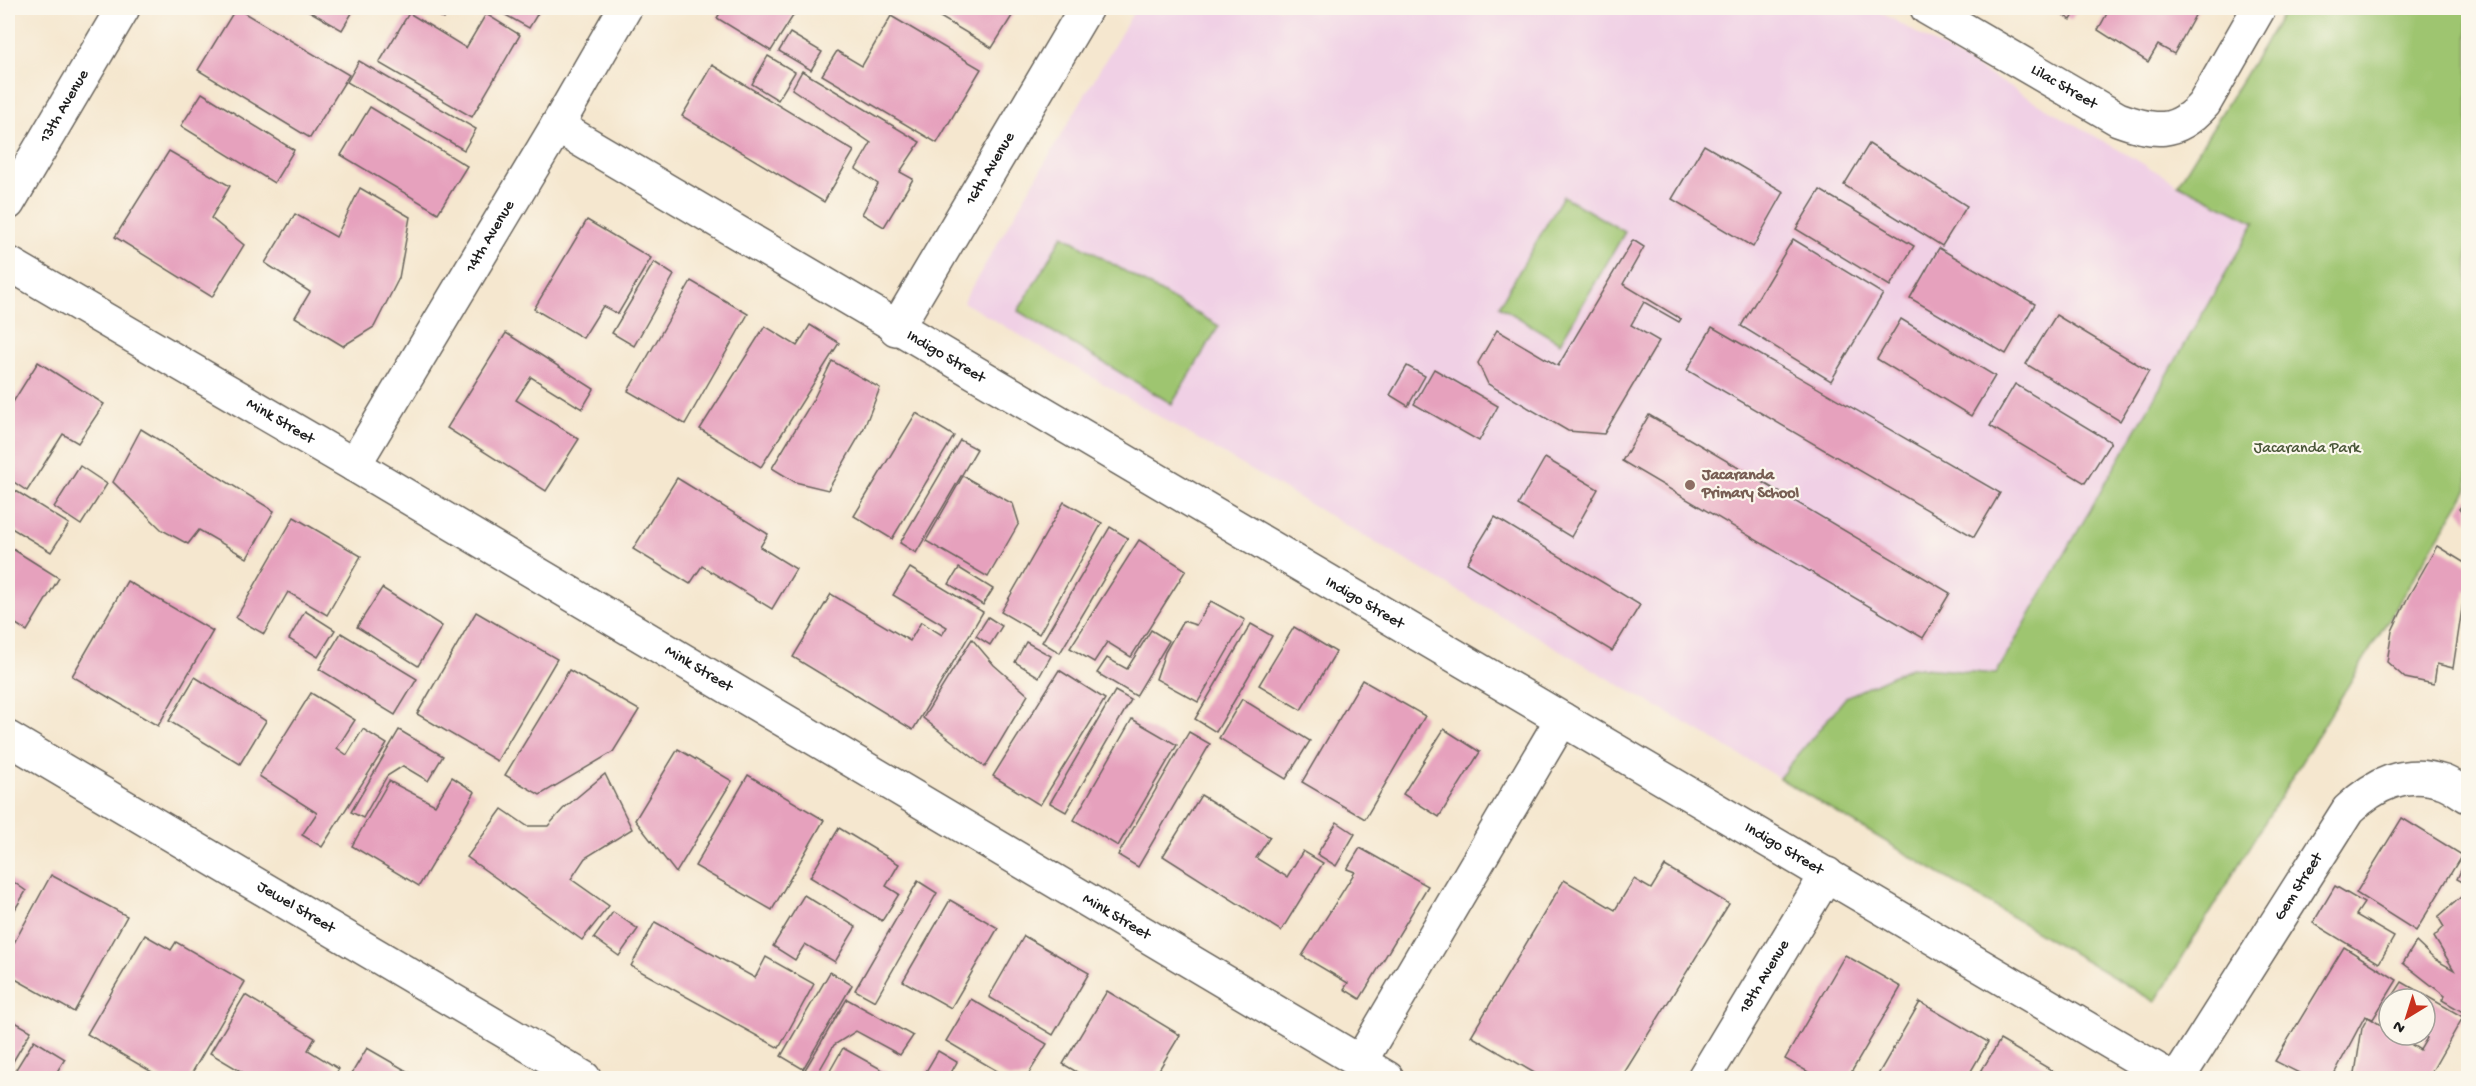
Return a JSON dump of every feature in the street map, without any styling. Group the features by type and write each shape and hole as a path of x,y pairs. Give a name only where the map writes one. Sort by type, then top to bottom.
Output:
{"street":[{"name":"13th Avenue","path":"8,203 123,8"},
{"name":"14th Avenue","path":"354,465 626,8"},
{"name":"16th Avenue","path":"896,330 1086,8"},
{"name":"Lilac Street","path":"1927,8 2118,119 2147,129 2165,129 2195,114 2204,104 2259,8"},
{"name":"Indigo Street","path":"557,126 896,330 1827,874 2171,1078"},
{"name":"Mink Street","path":"8,263 354,465 1387,1078"},
{"path":"1360,1062 1562,719"},
{"name":"Jewel Street","path":"8,738 584,1078"},
{"name":"Gem Street","path":"2178,1078 2348,810 2355,803 2384,782 2417,777 2444,782 2469,796"},
{"name":"18th Avenue","path":"1704,1078 1827,874"}],"shaded area":[{"name":"Jacaranda Primary School","path":"1136,8 1873,8 2178,184 2255,222 1996,674 1911,667 1846,697 1779,778 963,302"}],"green space":[{"name":"Jacaranda Park","path":"2286,8 2468,8 2468,489 2155,1002 1779,778 1846,697 1911,667 1996,674 2255,222 2178,184"},
{"path":"1563,196 1625,232 1560,343 1499,306"},
{"path":"1063,235 1219,326 1172,404 1018,311"}],"building":[{"path":"236,8 349,75 310,138 198,70"},
{"path":"304,8 355,8 342,30"},
{"path":"426,8 451,8 444,19"},
{"path":"493,8 541,8 529,28"},
{"path":"723,8 798,8 771,51 717,18"},
{"path":"925,8 1017,8 992,48"},
{"path":"2051,8 2078,8 2071,20"},
{"path":"2110,8 2199,8 2174,54 2158,45 2148,62 2098,30"},
{"path":"409,13 466,48 486,14 520,35 472,117 379,63"},
{"path":"891,16 981,69 937,143 822,75 837,51 862,66"},
{"path":"790,33 822,52 811,70 779,51"},
{"path":"768,56 795,72 778,100 752,84"},
{"path":"359,61 476,129 464,150 347,82"},
{"path":"712,65 854,151 824,202 682,116"},
{"path":"802,71 920,142 900,172 913,179 884,227 862,214 878,184 856,169 871,143 792,89"},
{"path":"202,93 294,150 274,183 181,126"},
{"path":"370,107 467,166 438,213 341,155"},
{"path":"1869,144 1967,206 1942,246 1844,185"},
{"path":"1704,145 1784,192 1753,247 1672,199"},
{"path":"169,151 230,186 211,218 244,245 212,297 115,237"},
{"path":"360,188 410,217 399,278 374,327 343,346 295,317 310,292 265,263 295,214 336,237"},
{"path":"1820,190 1914,246 1890,286 1796,229"},
{"path":"587,220 651,258 618,314 603,306 583,338 534,309"},
{"path":"1793,239 1883,294 1831,381 1741,326"},
{"path":"1633,240 1644,247 1623,284 1681,319 1679,322 1644,302 1631,325 1659,341 1604,434 1568,431 1488,384 1478,363 1497,330 1558,366"},
{"path":"1939,248 2035,304 2006,354 1910,298"},
{"path":"654,262 674,275 634,346 612,333"},
{"path":"691,281 748,314 685,424 628,391"},
{"path":"2056,315 2149,371 2120,421 2026,364"},
{"path":"1901,319 1995,376 1971,416 1877,359"},
{"path":"810,325 839,343 761,467 700,429 765,326 797,346"},
{"path":"1712,327 2000,493 1974,537 1687,370"},
{"path":"506,333 594,389 582,409 531,377 516,400 579,439 546,491 447,428"},
{"path":"832,361 880,388 864,428 828,490 795,482 772,468 813,400"},
{"path":"38,362 104,404 78,443 63,434 27,491 8,478 8,410"},
{"path":"1407,366 1425,376 1408,406 1390,395"},
{"path":"1434,369 1498,406 1479,441 1414,404"},
{"path":"2015,384 2111,442 2085,483 1990,426"},
{"path":"916,413 954,436 892,539 854,516"},
{"path":"1649,415 1950,593 1923,638 1622,461"},
{"path":"141,429 274,511 247,558 199,530 188,544 162,530 113,482"},
{"path":"960,440 977,449 916,553 900,543"},
{"path":"1545,458 1598,489 1571,537 1518,505"},
{"path":"80,466 107,484 81,525 54,507"},
{"path":"963,476 1013,504 1019,523 988,577 926,541"},
{"path":"677,478 768,534 760,547 796,569 772,609 702,566 690,584 633,549"},
{"path":"8,486 69,524 51,552 8,526"},
{"path":"2468,497 2468,521 2459,509"},
{"path":"1064,502 1102,523 1039,634 1001,612"},
{"path":"294,517 361,556 327,615 288,592 264,634 236,618"},
{"path":"1495,517 1640,605 1612,651 1467,563"},
{"path":"1110,527 1128,538 1060,653 1042,642"},
{"path":"1139,540 1186,570 1131,657 1107,642 1094,662 1070,648"},
{"path":"8,546 59,578 27,631 8,619"},
{"path":"2437,546 2468,565 2468,592 2465,589 2453,668 2437,664 2434,684 2405,678 2387,662 2392,631"},
{"path":"910,568 983,612 913,730 793,657 831,594 910,641 921,622 942,635 947,627 893,595"},
{"path":"959,568 993,589 983,605 949,584"},
{"path":"127,581 213,631 158,726 72,676"},
{"path":"382,588 442,626 418,666 357,627"},
{"path":"1211,601 1245,620 1198,702 1156,679 1165,652 1183,621 1196,625"},
{"path":"305,611 335,630 318,657 289,639"},
{"path":"476,612 557,659 497,761 417,714"},
{"path":"988,617 1002,626 990,645 976,636"},
{"path":"1251,624 1272,636 1216,732 1195,719"},
{"path":"1294,627 1336,652 1301,710 1259,685"},
{"path":"1151,630 1169,641 1136,696 1097,673 1107,658 1127,669"},
{"path":"341,633 417,679 395,715 319,669"},
{"path":"972,639 994,665 1028,695 985,767 923,718"},
{"path":"1026,642 1051,656 1039,677 1015,662"},
{"path":"569,670 639,710 613,752 540,795 505,775"},
{"path":"1059,670 1105,699 1040,805 993,776"},
{"path":"195,677 266,721 240,764 169,721"},
{"path":"1362,680 1425,716 1365,819 1302,782"},
{"path":"1115,691 1131,700 1066,812 1050,803"},
{"path":"311,693 355,720 337,748 347,755 363,729 387,744 322,847 302,835 317,813 259,776"},
{"path":"1242,699 1310,741 1286,779 1219,738"},
{"path":"1132,719 1177,745 1118,846 1074,820"},
{"path":"1444,729 1480,752 1439,817 1403,794"},
{"path":"399,730 443,756 428,781 403,766 387,776 363,818 351,812"},
{"path":"1189,732 1210,744 1138,867 1118,855"},
{"path":"678,749 732,781 676,873 635,820"},
{"path":"605,774 632,829 585,858 571,879 609,906 582,940 467,857 502,809 527,826 548,826 563,809"},
{"path":"748,775 824,820 772,910 695,866"},
{"path":"452,777 475,792 419,886 352,846 389,781 435,805"},
{"path":"1201,795 1270,837 1256,858 1287,877 1303,851 1323,863 1281,931 1163,856"},
{"path":"2402,818 2462,855 2416,931 2356,893"},
{"path":"1337,822 1355,834 1336,866 1317,854"},
{"path":"839,828 899,864 886,886 899,894 882,921 810,877"},
{"path":"1360,848 1428,886 1360,999 1344,989 1348,983 1302,956 1355,872 1347,869"},
{"path":"2468,855 2468,885 2457,879"},
{"path":"1665,866 1729,904 1621,1078 1543,1078 1471,1036 1564,880 1615,910 1634,879 1651,889"},
{"path":"51,875 127,916 74,1012 8,975 8,954"},
{"path":"8,878 26,891 8,921"},
{"path":"918,881 937,893 875,1001 855,990"},
{"path":"2335,886 2364,903 2356,915 2394,937 2379,963 2313,923"},
{"path":"2468,891 2468,1015 2442,1000 2445,996 2437,990 2437,987 2434,987 2403,963 2416,942 2434,959 2454,970 2434,937 2444,927 2438,917"},
{"path":"804,895 856,927 835,962 805,944 795,960 773,946"},
{"path":"950,900 998,928 951,1008 903,981"},
{"path":"613,912 638,929 619,956 594,938"},
{"path":"655,922 755,978 766,957 814,984 779,1048 631,966"},
{"path":"145,935 171,950 176,942 245,982 189,1078 162,1078 87,1034"},
{"path":"1024,936 1089,973 1053,1035 989,997"},
{"path":"2344,947 2397,980 2393,987 2377,987 2377,1012 2373,1019 2365,1016 2332,1078 2309,1078 2275,1061"},
{"path":"1845,955 1901,987 1848,1078 1819,1078 1785,1059"},
{"path":"830,972 852,985 803,1069 781,1056"},
{"path":"2402,982 2411,987 2399,987"},
{"path":"1107,991 1180,1035 1154,1078 1087,1078 1063,1064"},
{"path":"245,995 315,1038 308,1050 339,1069 333,1078 252,1078 210,1053"},
{"path":"847,999 913,1036 900,1055 856,1031 834,1045 815,1078 800,1078"},
{"path":"971,999 1047,1044 1026,1078 1009,1078 946,1041"},
{"path":"1920,1002 1988,1042 1967,1078 1876,1078"},
{"path":"2437,1002 2463,1017 2428,1078 2341,1078 2341,1076 2355,1073 2362,1028 2368,1017 2377,1023 2377,1047 2415,1047 2420,1050 2422,1047 2437,1047"},
{"path":"8,1018 31,1031 8,1070"},
{"path":"34,1040 65,1059 53,1078 20,1078 13,1074"},
{"path":"2000,1040 2065,1078 1977,1078"},
{"path":"367,1048 419,1078 349,1078"},
{"path":"843,1048 897,1078 826,1078"},
{"path":"938,1051 957,1062 948,1078 922,1078"}],"place":[{"name":"Jacaranda Primary School","path":"1690,485"}]}
